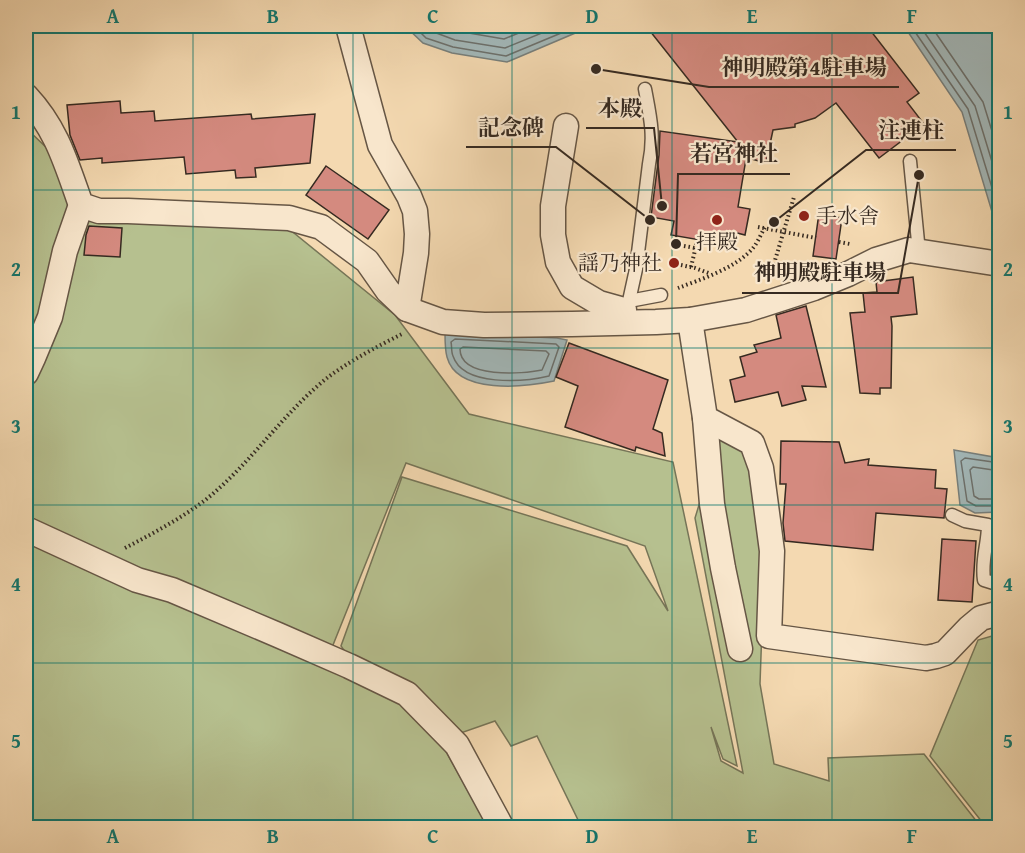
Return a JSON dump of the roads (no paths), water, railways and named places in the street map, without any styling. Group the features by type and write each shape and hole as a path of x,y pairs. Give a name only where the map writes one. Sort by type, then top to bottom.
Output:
{"street":[{"path":"348,26 380,145 415,211 416,253 407,309"},
{"path":"26,373 50,317 64,251 81,205 55,136 28,94"},
{"path":"566,126 553,206 558,262 572,287 599,303 623,311 690,320 747,310 814,288 876,260 909,250 999,264"},
{"path":"81,205 99,210 289,218 321,227 366,261 388,291 407,309 443,322 484,325 623,311"},
{"path":"690,320 705,418 712,504 740,650"},
{"path":"705,418 752,443 761,468 772,551 769,636 926,658 945,653 981,618 999,613"},
{"path":"26,530 137,580 172,590 234,616 407,694 457,745 502,828"}],"lane":[{"path":"623,311 636,269 648,164 652,149 652,133 645,89"},
{"path":"910,161 919,252"},
{"path":"623,311 661,295"},
{"path":"952,515 965,521 988,525 982,566 984,580 999,585"}],"water":[{"path":"405,26 586,26 580,31 507,62 452,53 423,43"},
{"path":"904,26 999,26 999,235 962,112"},
{"path":"445,333 567,340 554,381 493,386 464,378 453,369 446,354"},
{"path":"954,450 999,458 999,512 975,513 960,505"}],"place":[{"name":"神明殿第4駐車場","path":"596,69"},
{"name":"神明殿駐車場","path":"919,175"},
{"name":"本殿","path":"662,206"},
{"name":"手水舎","path":"804,216"},
{"name":"記念碑","path":"650,220"},
{"name":"拝殿","path":"717,220"},
{"name":"注連柱","path":"774,222"},
{"name":"若宮神社","path":"676,244"},
{"name":"謡乃神社","path":"674,263"}]}
